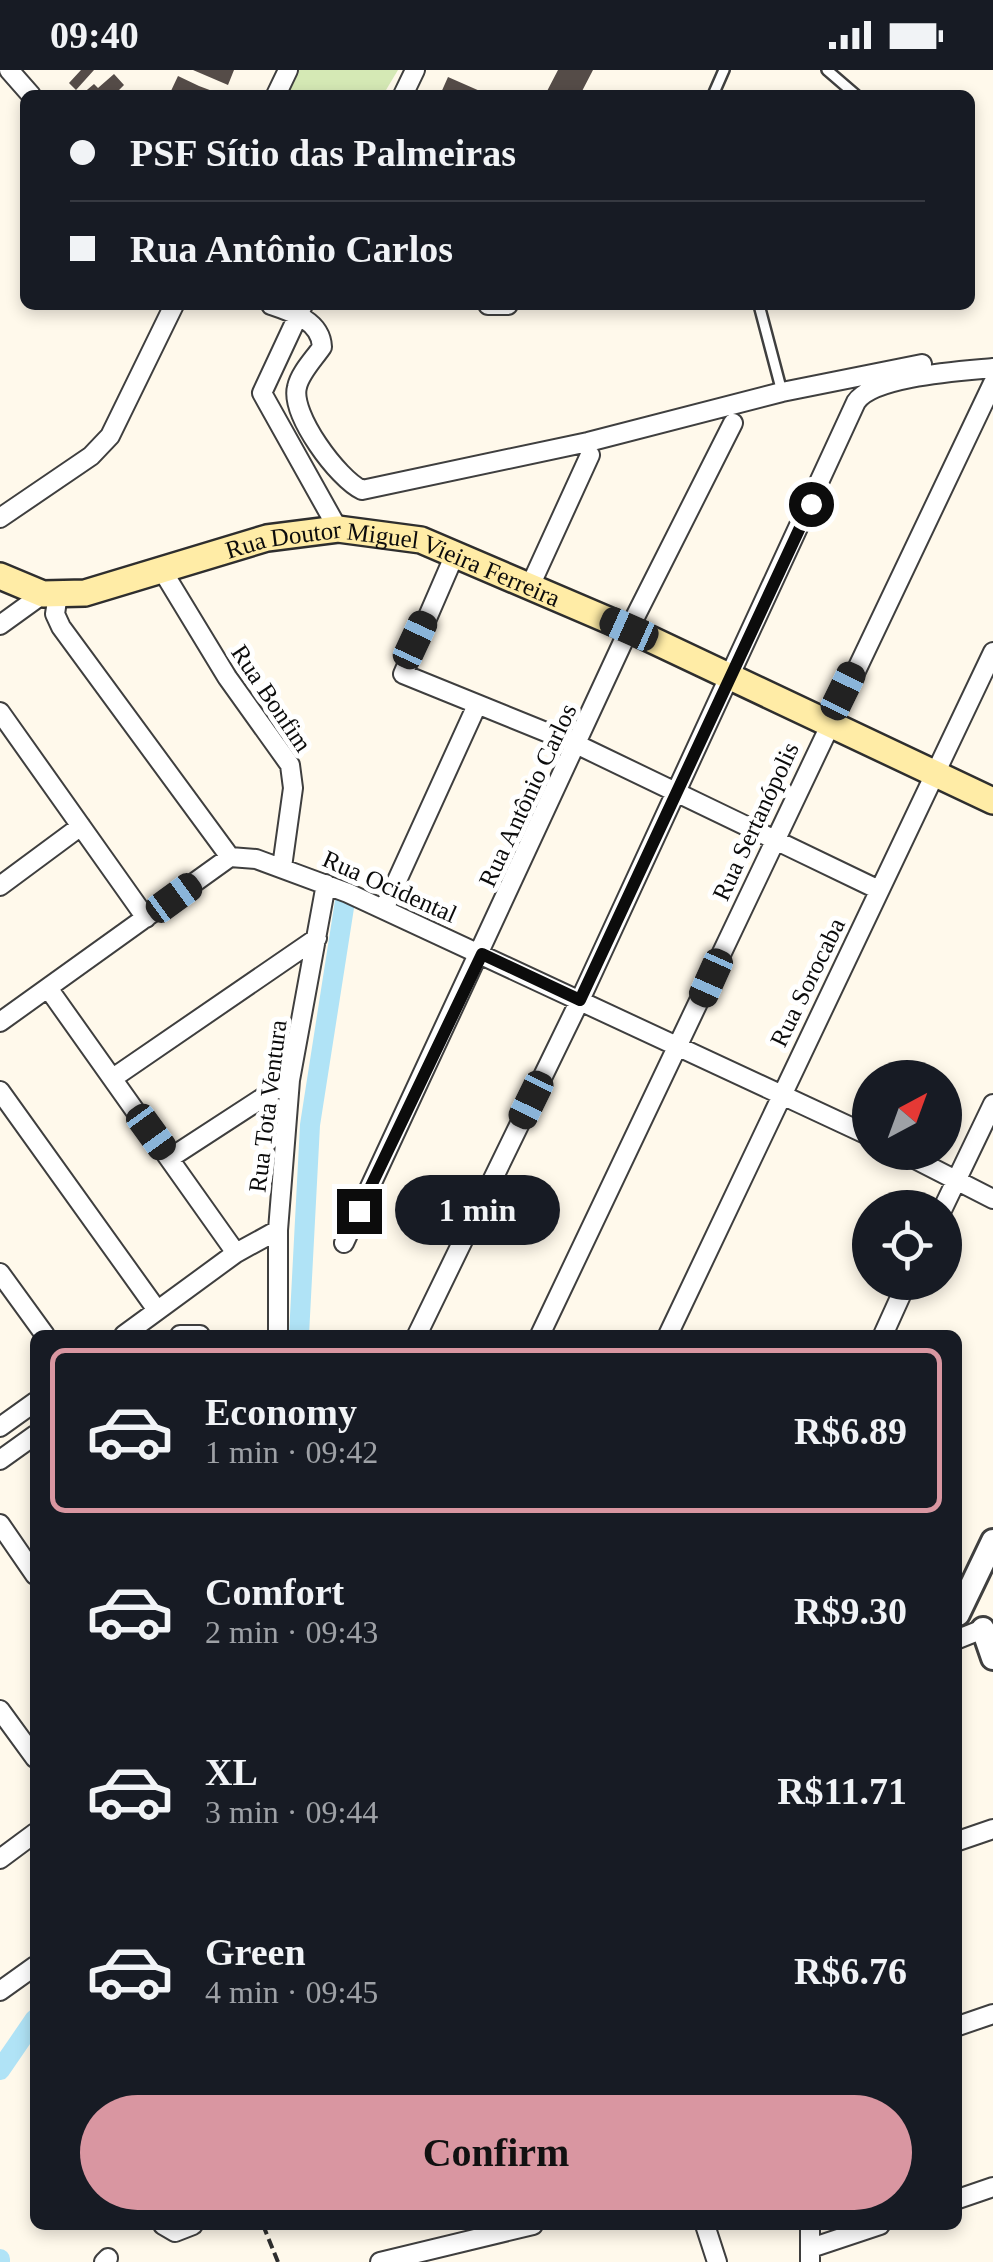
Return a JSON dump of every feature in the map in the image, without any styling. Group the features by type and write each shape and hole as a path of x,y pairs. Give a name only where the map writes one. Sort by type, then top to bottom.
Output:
{"main road":[{"name":"Rua Doutor Miguel Vieira Ferreira","path":"51,594 120,586 267,538 338,529 404,536 531,584 993,801"},
{"path":"0,576 51,594"}],"street":[{"path":"8,70 26,90"},
{"path":"0,518 103,444 171,310"},
{"path":"338,529 262,393 301,310 322,340 298,382 300,414 338,471 362,490 588,442 782,392 922,364"},
{"path":"419,1330 580,1000 862,393 925,376 993,368"},
{"name":"Rua Sertanópolis","path":"542,1330 680,1047 826,725 993,384"},
{"name":"Rua Antônio Carlos","path":"344,1243 482,954 629,629 734,423"},
{"path":"531,584 590,454"},
{"path":"455,554 402,668 410,678 578,745 878,890"},
{"name":"Rua Bonfim","path":"162,570 227,677 290,764 293,788 282,867"},
{"path":"0,625 51,594 61,627 230,857 0,1022"},
{"name":"Rua Sorocaba","path":"670,1330 993,652"},
{"path":"384,909 476,705"},
{"path":"0,712 146,918"},
{"path":"0,750 18,738"},
{"path":"0,886 81,826"},
{"name":"Rua Ocidental","path":"230,857 282,867 384,909 852,1127"},
{"name":"Rua Tota Ventura","path":"278,1330 278,1230 290,1080 326,884"},
{"path":"112,1078 318,938"},
{"path":"48,988 236,1253"},
{"path":"170,1158 290,1080"},
{"path":"0,1091 157,1310"},
{"path":"953,1190 993,1104"},
{"path":"935,1170 993,1199"},
{"path":"131,1330 236,1253 278,1230"},
{"path":"1,1276 41,1330"},
{"path":"884,1330 899,1300"},
{"path":"0,1427 30,1406"},
{"path":"0,1460 30,1439"},
{"path":"0,1524 30,1564"},
{"path":"962,1608 993,1541"},
{"path":"962,1618 990,1622"},
{"path":"962,1637 990,1622"},
{"path":"990,1622 993,1658"},
{"path":"1,1715 30,1752"},
{"path":"962,1840 993,1829"},
{"path":"0,1859 30,1837"},
{"path":"0,1991 30,1970"},
{"path":"962,2025 993,2014"},
{"path":"962,2198 993,2187"},
{"path":"380,2262 512,2230"},
{"path":"706,2230 716,2262"},
{"path":"810,2230 811,2255 868,2230"}],"lane":[{"path":"826,70 850,90"},
{"path":"760,310 782,392"}],"path":[{"path":"265,2230 278,2262"}],"green space":[{"path":"291,70 398,70 386,90 282,90"}],"building":[{"path":"81,70 94,70 76,90 69,83"},
{"path":"193,70 234,70 228,85"},
{"path":"558,70 593,70 583,90 548,90"},
{"path":"114,74 124,85 119,90 87,90 94,84 98,88"},
{"path":"178,76 210,90 171,90"},
{"path":"448,77 478,90 442,90"}],"waterway":[{"path":"299,1330 310,1125 345,901"},
{"path":"0,2070 30,2026"}],"route":[{"path":"359,1211 482,954 580,1000 811,504"}]}
